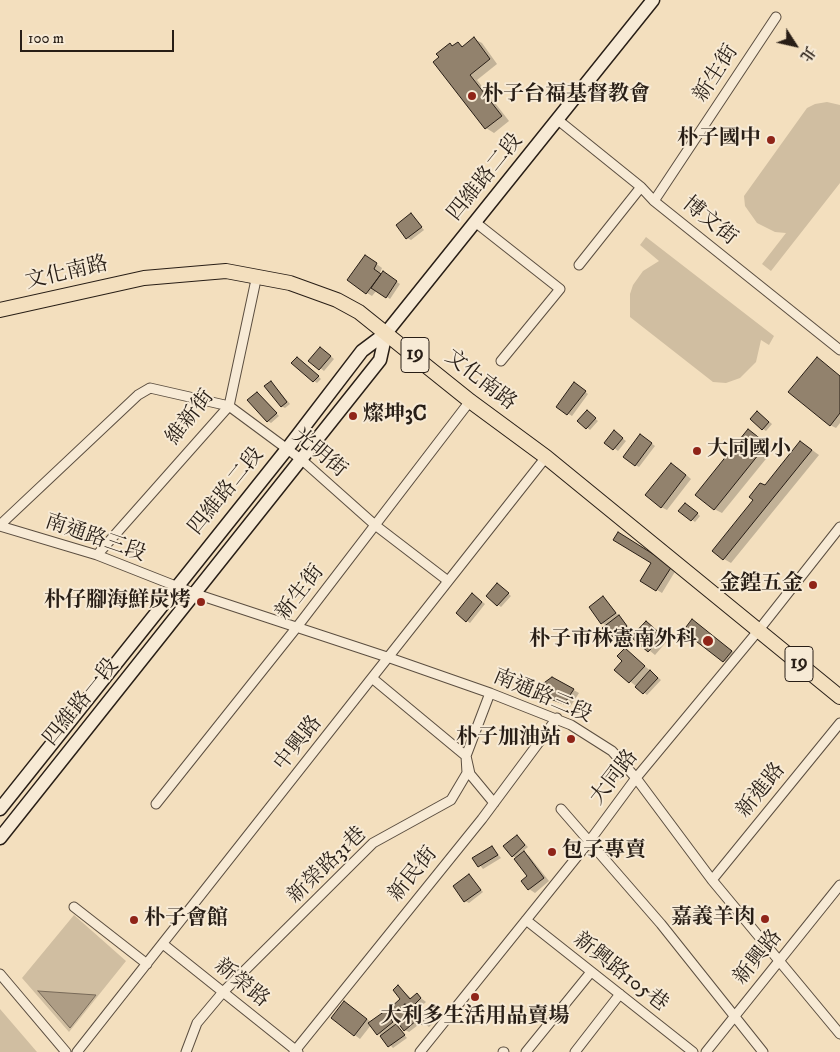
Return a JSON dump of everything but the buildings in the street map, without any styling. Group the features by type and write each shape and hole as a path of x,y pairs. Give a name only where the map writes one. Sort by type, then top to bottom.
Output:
{"main road":[{"name":"文化南路","path":"0,310 144,278 226,271 290,282 338,300 359,312 470,401 546,456 840,697"}],"street":[{"name":"四維路二段","path":"177,587 362,351 386,333 653,0"},
{"name":"新生街","path":"654,201 776,17"},
{"name":"博文街","path":"558,120 641,187 654,201 840,350"},
{"path":"579,265 641,187"},
{"path":"475,222 560,288 501,361"},
{"name":"維新街","path":"97,555 229,406 257,275"},
{"name":"四維路二段","path":"196,594 380,360 386,333"},
{"name":"光明街","path":"0,525 138,395 150,388 229,406 302,460 375,525 448,581"},
{"name":"新生街","path":"156,804 297,627 470,401"},
{"name":"中興路","path":"77,1052 372,678 390,658 546,456"},
{"name":"南通路三段","path":"0,525 97,555 196,594 490,692 557,718 612,751 636,778 712,880 840,1034"},
{"name":"大同路","path":"420,1052 588,843 636,778 758,631 840,527"},
{"name":"四維路一段","path":"0,809 177,587"},
{"name":"四維路一段","path":"0,838 196,594"},
{"path":"372,678 466,756 470,774 494,803"},
{"name":"新榮路31巷","path":"186,1052 197,1024 223,992 373,843 451,800 467,773 466,756 490,692"},
{"name":"新民街","path":"296,1051 494,803 557,718"},
{"name":"新進路","path":"712,880 840,723"},
{"path":"561,809 588,843 661,924 736,1015 763,1052"},
{"name":"新興路","path":"706,1052 840,885"},
{"path":"74,907 147,964"},
{"name":"新興路105巷","path":"526,920 693,1052"},
{"name":"新榮路","path":"163,944 296,1051"},
{"path":"526,1052 591,972"},
{"path":"0,974 66,1052"},
{"path":"575,1052 620,994"}],"shaded area":[{"path":"827,102 840,105 840,183 771,271 762,264 786,233 775,232 757,223 745,206 744,196 807,108 815,104"},
{"path":"646,237 774,336 769,345 761,340 756,362 740,378 726,383 713,382 630,317 630,294 633,285 643,271 659,261 640,245"},
{"path":"74,915 126,961 69,1032 22,978"},
{"path":"38,991 96,995 70,1028"},
{"path":"0,1009 37,1052 0,1052"}],"place":[{"name":"朴子台福基督教會","path":"472,96"},
{"name":"朴子國中","path":"771,140"},
{"name":"燦坤3C","path":"353,416"},
{"name":"大同國小","path":"697,451"},
{"name":"金鍠五金","path":"813,585"},
{"name":"朴仔腳海鮮炭烤","path":"201,602"},
{"name":"朴子市林憲南外科","path":"708,641"},
{"name":"朴子加油站","path":"571,739"},
{"name":"包子專賣","path":"552,852"},
{"name":"嘉義羊肉","path":"765,919"},
{"name":"朴子會館","path":"134,920"},
{"name":"大利多生活用品賣場","path":"475,997"}]}
